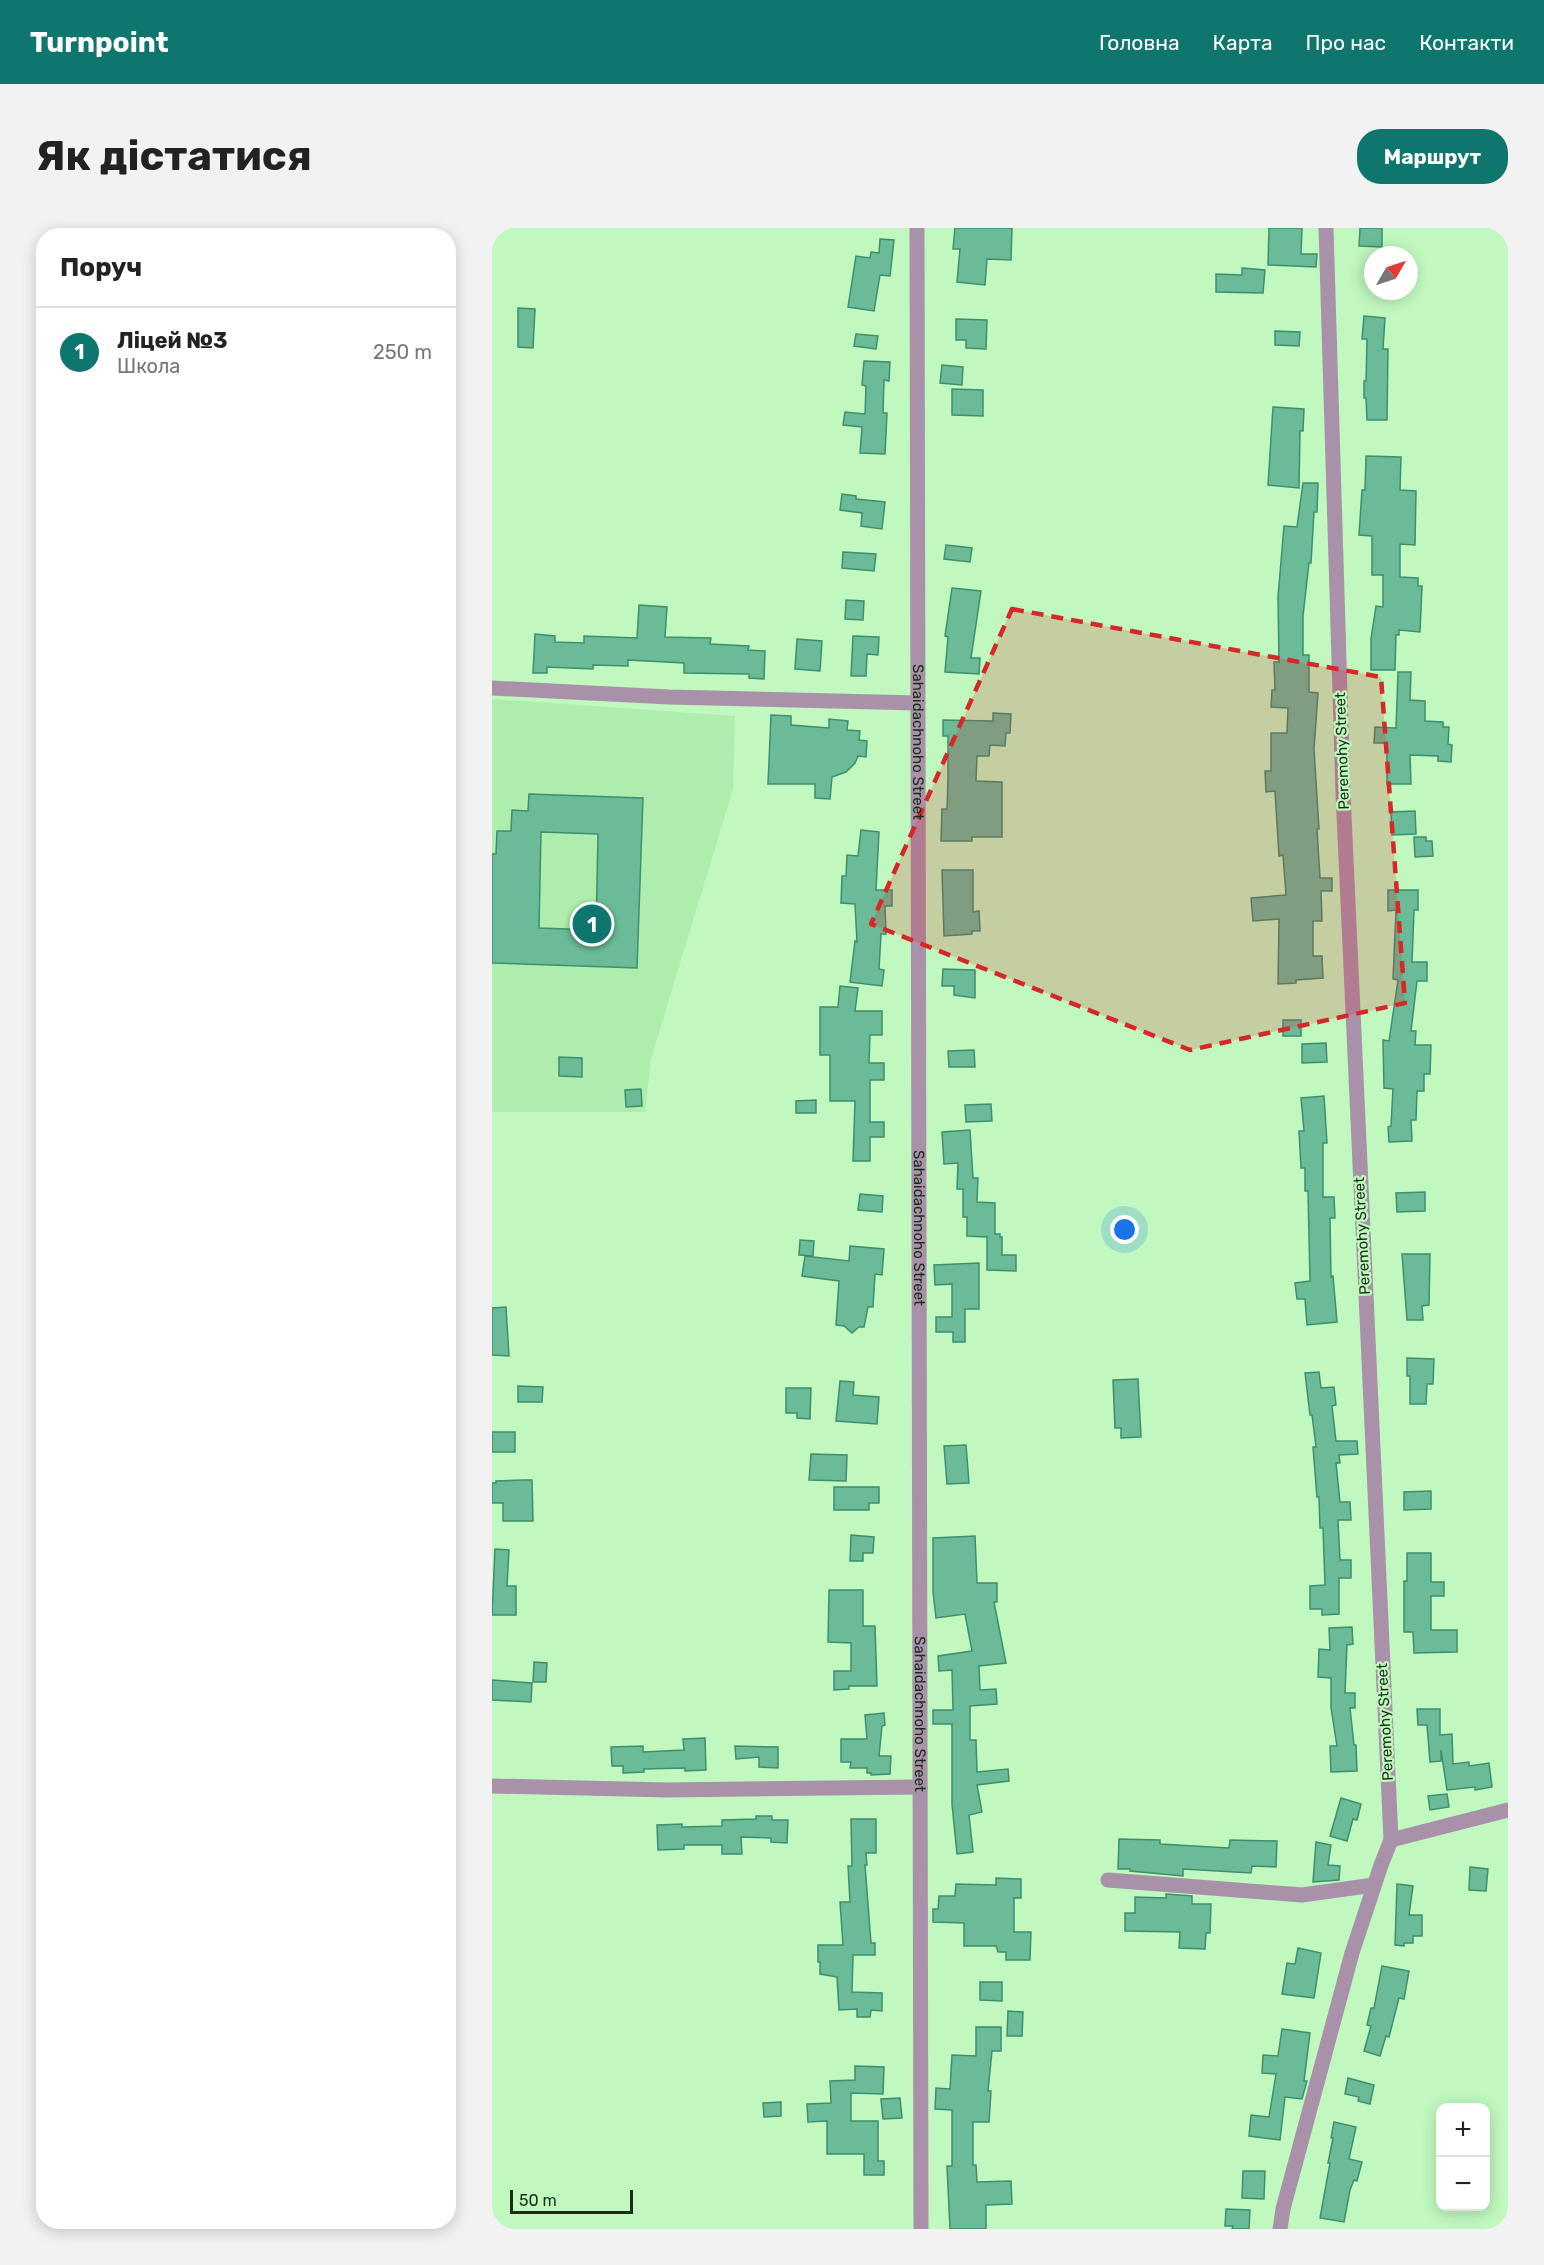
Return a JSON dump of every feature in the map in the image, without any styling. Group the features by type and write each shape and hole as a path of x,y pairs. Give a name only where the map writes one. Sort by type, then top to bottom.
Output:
{"street":[{"name":"Sahaidachnoho Street","path":"917,228 921,2229"},
{"name":"Peremohy Street","path":"1280,2229 1283,2209 1352,1953 1391,1840 1344,816 1326,228"},
{"path":"492,688 669,698 918,703"},
{"path":"492,1786 667,1790 920,1787"},
{"path":"1391,1840 1508,1810"},
{"path":"1108,1880 1302,1895 1374,1885"}],"highlighted area":[{"path":"1012,609 1381,677 1405,1003 1190,1050 871,924"}],"shaded area":[{"path":"492,699 735,716 733,789 651,1059 645,1112 492,1112"}],"building":[{"path":"955,228 1012,228 1011,260 987,259 985,285 957,282 960,249 953,249"},
{"path":"1269,228 1302,228 1301,254 1317,254 1316,267 1268,265"},
{"path":"1360,228 1382,228 1382,246 1359,246"},
{"path":"880,239 894,240 890,276 880,275 874,311 848,307 856,256 870,258 871,252 879,253"},
{"path":"1242,268 1265,270 1263,293 1216,292 1216,274 1242,275"},
{"path":"518,308 535,309 533,348 518,347"},
{"path":"1364,316 1385,318 1383,349 1388,349 1387,420 1367,420 1364,381 1366,381 1367,339 1362,339"},
{"path":"956,319 987,320 986,349 966,348 966,340 956,340"},
{"path":"1275,331 1300,332 1299,346 1275,345"},
{"path":"856,334 878,336 876,349 854,346"},
{"path":"864,361 890,362 889,381 884,380 883,413 887,413 885,454 860,453 862,427 843,425 845,412 865,414 866,386 862,385"},
{"path":"942,365 963,367 962,385 940,383"},
{"path":"952,389 983,390 983,416 952,415"},
{"path":"1273,407 1304,409 1303,431 1300,431 1299,488 1268,485"},
{"path":"1366,456 1401,457 1400,490 1416,491 1415,545 1400,544 1400,577 1418,578 1418,586 1422,586 1420,632 1399,630 1399,635 1396,635 1395,670 1371,670 1371,639 1376,606 1383,607 1383,575 1372,575 1372,536 1359,535 1362,490 1365,490"},
{"path":"1303,483 1318,483 1317,512 1314,512 1311,563 1309,563 1303,616 1303,655 1309,655 1309,692 1318,693 1314,749 1320,878 1332,878 1332,891 1321,891 1322,921 1313,921 1313,956 1322,956 1323,978 1278,984 1279,919 1253,921 1251,898 1286,895 1283,855 1279,856 1275,791 1266,792 1265,771 1271,771 1271,733 1287,733 1288,708 1271,707 1272,690 1275,690 1274,662 1279,662 1278,597 1284,526 1297,527"},
{"path":"842,494 856,496 856,499 885,502 882,529 861,526 862,513 840,510"},
{"path":"946,545 972,548 970,562 944,559"},
{"path":"843,552 876,554 874,571 842,568"},
{"path":"952,588 981,591 971,658 980,658 979,674 945,672 948,637 945,636"},
{"path":"846,600 864,601 863,620 845,619"},
{"path":"639,605 667,607 665,637 711,638 710,644 749,646 748,650 765,651 764,679 749,678 749,674 684,673 684,663 628,660 628,666 593,665 593,669 547,667 547,673 533,673 535,634 555,636 555,642 584,643 584,636 637,638"},
{"path":"853,636 879,637 878,655 867,654 866,676 851,676"},
{"path":"797,639 822,641 820,671 795,669"},
{"path":"1398,672 1411,672 1410,700 1425,701 1425,721 1443,722 1443,727 1449,727 1448,744 1452,745 1451,762 1438,761 1438,756 1410,755 1411,784 1387,784 1387,743 1374,743 1375,727 1396,728"},
{"path":"993,713 1011,714 1010,733 1006,733 1005,746 990,745 989,756 977,756 976,781 1002,782 1002,837 972,837 972,841 941,841 942,809 947,809 948,779 948,736 943,736 943,720 993,721"},
{"path":"771,715 791,716 791,725 829,728 829,719 848,721 847,730 860,731 859,740 867,741 866,757 858,756 846,772 832,777 830,799 815,798 815,784 768,784"},
{"path":"529,794 643,798 637,968 492,963 492,854 496,854 497,831 511,831 512,810 528,811","holes":["541,832 598,834 596,930 539,928"]},
{"path":"1415,811 1416,834 1392,835 1391,812"},
{"path":"861,830 879,832 876,890 892,890 892,906 885,906 886,934 881,934 879,969 884,970 882,986 850,982 855,941 857,942 855,904 841,903 842,876 846,876 847,855 858,856"},
{"path":"1414,837 1426,837 1426,841 1432,841 1433,856 1415,857"},
{"path":"942,870 973,870 973,912 979,911 980,931 972,931 972,934 944,936"},
{"path":"1388,890 1418,890 1418,910 1414,910 1412,962 1427,962 1427,981 1417,981 1411,1031 1416,1031 1415,1045 1431,1045 1430,1074 1424,1074 1424,1091 1417,1091 1416,1120 1411,1120 1412,1141 1389,1142 1388,1127 1391,1126 1393,1089 1384,1088 1383,1040 1389,1041 1398,980 1393,979 1396,910 1388,911"},
{"path":"943,969 975,970 975,998 954,995 954,986 942,986"},
{"path":"840,986 858,988 855,1011 882,1011 882,1035 870,1035 869,1063 884,1063 884,1080 870,1080 870,1122 884,1122 884,1137 870,1137 870,1161 853,1161 855,1101 830,1101 830,1055 820,1055 820,1007 838,1007"},
{"path":"1283,1020 1301,1020 1301,1036 1283,1036"},
{"path":"1326,1043 1327,1062 1302,1063 1302,1044"},
{"path":"974,1050 975,1067 949,1067 948,1051"},
{"path":"559,1057 582,1058 582,1077 559,1076"},
{"path":"641,1089 642,1106 626,1107 625,1090"},
{"path":"1324,1096 1327,1143 1323,1143 1323,1197 1334,1197 1335,1218 1330,1218 1331,1277 1333,1276 1337,1322 1307,1325 1305,1299 1297,1299 1295,1283 1310,1281 1308,1191 1305,1191 1305,1168 1301,1168 1299,1131 1304,1131 1301,1098"},
{"path":"816,1100 816,1113 796,1113 796,1101"},
{"path":"991,1104 992,1121 966,1122 965,1105"},
{"path":"970,1130 973,1178 978,1178 977,1202 995,1203 995,1234 1000,1234 1002,1237 1002,1255 1016,1255 1016,1271 987,1270 987,1237 967,1236 967,1217 963,1217 963,1189 957,1189 958,1163 944,1164 942,1132"},
{"path":"1425,1192 1425,1211 1397,1212 1396,1193"},
{"path":"860,1194 883,1196 882,1212 858,1210"},
{"path":"800,1240 814,1241 813,1256 799,1255"},
{"path":"850,1246 884,1249 882,1275 875,1274 873,1307 868,1307 864,1327 859,1327 852,1333 844,1326 836,1325 839,1281 802,1276 805,1256 849,1261"},
{"path":"1402,1254 1430,1254 1429,1305 1422,1306 1423,1320 1407,1320"},
{"path":"979,1263 979,1309 965,1309 965,1342 953,1342 953,1332 936,1332 936,1317 952,1317 952,1284 935,1285 934,1265"},
{"path":"506,1307 509,1356 492,1355 492,1308"},
{"path":"1407,1358 1434,1359 1433,1384 1427,1384 1426,1404 1410,1404 1410,1376 1407,1376"},
{"path":"1319,1372 1321,1388 1334,1387 1336,1405 1332,1406 1336,1441 1357,1441 1358,1454 1339,1455 1340,1463 1336,1463 1340,1502 1350,1502 1351,1520 1338,1520 1340,1560 1351,1560 1351,1578 1339,1578 1339,1614 1322,1615 1322,1609 1310,1609 1310,1586 1325,1585 1323,1528 1320,1528 1313,1447 1316,1447 1305,1373"},
{"path":"1138,1379 1141,1437 1121,1438 1121,1428 1115,1428 1113,1380"},
{"path":"840,1381 854,1382 853,1395 879,1397 877,1424 836,1421"},
{"path":"518,1386 543,1387 542,1402 518,1402"},
{"path":"786,1388 811,1388 810,1419 797,1418 797,1413 786,1413"},
{"path":"492,1432 515,1432 515,1452 492,1452"},
{"path":"966,1445 969,1483 947,1484 944,1446"},
{"path":"811,1454 847,1455 846,1481 809,1480"},
{"path":"532,1480 533,1521 503,1521 503,1503 492,1503 492,1483"},
{"path":"834,1487 879,1487 879,1503 869,1503 869,1510 834,1510"},
{"path":"1431,1491 1431,1509 1404,1510 1404,1492"},
{"path":"851,1535 874,1537 873,1553 863,1553 863,1561 850,1561"},
{"path":"975,1536 977,1583 997,1583 997,1602 994,1602 1006,1663 979,1666 980,1690 996,1689 997,1704 970,1706 970,1740 976,1740 977,1772 1008,1769 1009,1781 977,1785 982,1812 969,1815 973,1852 957,1854 952,1804 952,1724 933,1724 933,1710 953,1710 952,1670 939,1671 938,1656 972,1651 965,1614 936,1618 933,1592 933,1538"},
{"path":"495,1549 509,1550 507,1586 516,1586 516,1615 492,1615"},
{"path":"1407,1553 1431,1553 1431,1582 1444,1582 1444,1596 1431,1596 1431,1630 1457,1630 1457,1652 1414,1653 1413,1632 1404,1632 1404,1581 1407,1581"},
{"path":"829,1590 863,1590 863,1626 875,1626 877,1686 849,1686 849,1689 834,1690 834,1671 851,1671 851,1643 828,1642"},
{"path":"1352,1627 1353,1644 1347,1645 1345,1693 1355,1693 1355,1708 1350,1708 1354,1745 1356,1745 1357,1771 1331,1772 1330,1746 1337,1746 1331,1708 1331,1678 1318,1677 1319,1649 1330,1650 1329,1628"},
{"path":"534,1662 547,1663 546,1682 533,1682"},
{"path":"492,1680 532,1683 531,1702 492,1700"},
{"path":"1417,1709 1440,1709 1440,1735 1452,1734 1453,1764 1469,1762 1469,1766 1489,1763 1492,1787 1475,1790 1475,1787 1447,1790 1441,1750 1441,1761 1430,1762 1427,1725 1418,1725"},
{"path":"884,1713 885,1725 882,1726 879,1756 891,1756 890,1774 871,1775 867,1773 867,1768 850,1768 851,1762 841,1762 841,1739 867,1739 865,1715"},
{"path":"705,1738 706,1770 644,1769 644,1772 623,1773 623,1766 612,1766 611,1747 643,1746 643,1752 684,1750 683,1739"},
{"path":"735,1746 778,1747 778,1768 759,1767 759,1757 736,1759"},
{"path":"1447,1794 1449,1807 1430,1810 1428,1796"},
{"path":"1341,1798 1361,1804 1357,1820 1353,1819 1347,1841 1330,1836"},
{"path":"756,1816 772,1816 772,1820 788,1820 787,1843 771,1842 771,1838 741,1837 742,1854 722,1854 722,1845 684,1845 684,1849 658,1850 657,1825 722,1826 722,1820 756,1819"},
{"path":"851,1819 876,1819 876,1853 866,1853 867,1865 865,1865 871,1943 875,1943 875,1955 853,1955 852,1992 882,1993 882,2011 871,2010 870,2017 857,2017 857,2009 839,2010 837,1977 820,1974 820,1962 818,1962 818,1945 843,1945 840,1902 850,1902 848,1866 852,1866"},
{"path":"1119,1839 1160,1840 1160,1844 1229,1848 1230,1840 1277,1841 1276,1867 1252,1866 1251,1873 1183,1869 1183,1876 1118,1869"},
{"path":"1316,1842 1331,1845 1328,1865 1340,1866 1339,1880 1313,1882"},
{"path":"1470,1867 1488,1869 1486,1891 1469,1890"},
{"path":"996,1878 1021,1879 1021,1898 1014,1898 1014,1932 1031,1932 1030,1960 1006,1960 1006,1952 998,1952 996,1946 964,1946 964,1923 933,1922 933,1909 938,1909 939,1896 955,1896 956,1884 996,1885"},
{"path":"1397,1884 1413,1886 1409,1915 1422,1915 1422,1936 1413,1936 1413,1943 1404,1943 1404,1946 1395,1945"},
{"path":"1166,1894 1192,1896 1192,1904 1211,1904 1210,1933 1206,1933 1205,1949 1179,1948 1180,1932 1125,1931 1125,1913 1135,1913 1135,1897 1166,1898"},
{"path":"1298,1948 1321,1953 1314,1998 1282,1994 1287,1963 1295,1964"},
{"path":"1382,1966 1409,1971 1404,1999 1399,1998 1389,2037 1386,2036 1380,2056 1364,2051 1371,2026 1367,2025 1371,2008 1374,2008"},
{"path":"980,1982 1002,1982 1002,2001 980,2000"},
{"path":"1008,2011 1023,2012 1022,2036 1007,2036"},
{"path":"976,2027 1001,2027 1001,2051 992,2051 988,2091 991,2091 989,2122 973,2122 973,2165 976,2165 977,2182 1011,2181 1012,2204 986,2205 986,2229 950,2229 947,2166 952,2166 952,2110 935,2109 936,2088 950,2089 952,2055 976,2056"},
{"path":"1282,2029 1310,2033 1304,2081 1307,2081 1302,2099 1285,2097 1280,2140 1249,2136 1251,2115 1269,2117 1276,2074 1262,2073 1263,2055 1278,2056"},
{"path":"855,2066 884,2067 883,2094 851,2093 851,2121 878,2121 878,2161 884,2161 884,2175 864,2175 864,2154 827,2154 827,2121 808,2122 807,2104 831,2103 830,2081 855,2080"},
{"path":"1348,2078 1374,2085 1370,2104 1358,2101 1359,2097 1345,2094"},
{"path":"900,2098 902,2118 883,2119 881,2099"},
{"path":"781,2102 781,2116 764,2117 763,2103"},
{"path":"1334,2122 1356,2127 1349,2159 1362,2162 1357,2181 1354,2180 1350,2190 1344,2222 1320,2218 1330,2163 1328,2163"},
{"path":"1243,2171 1265,2171 1264,2199 1242,2198"},
{"path":"1226,2209 1250,2210 1249,2229 1232,2229 1233,2226 1225,2226"}],"place":[{"name":"Ліцей №3","path":"592,924"}]}
